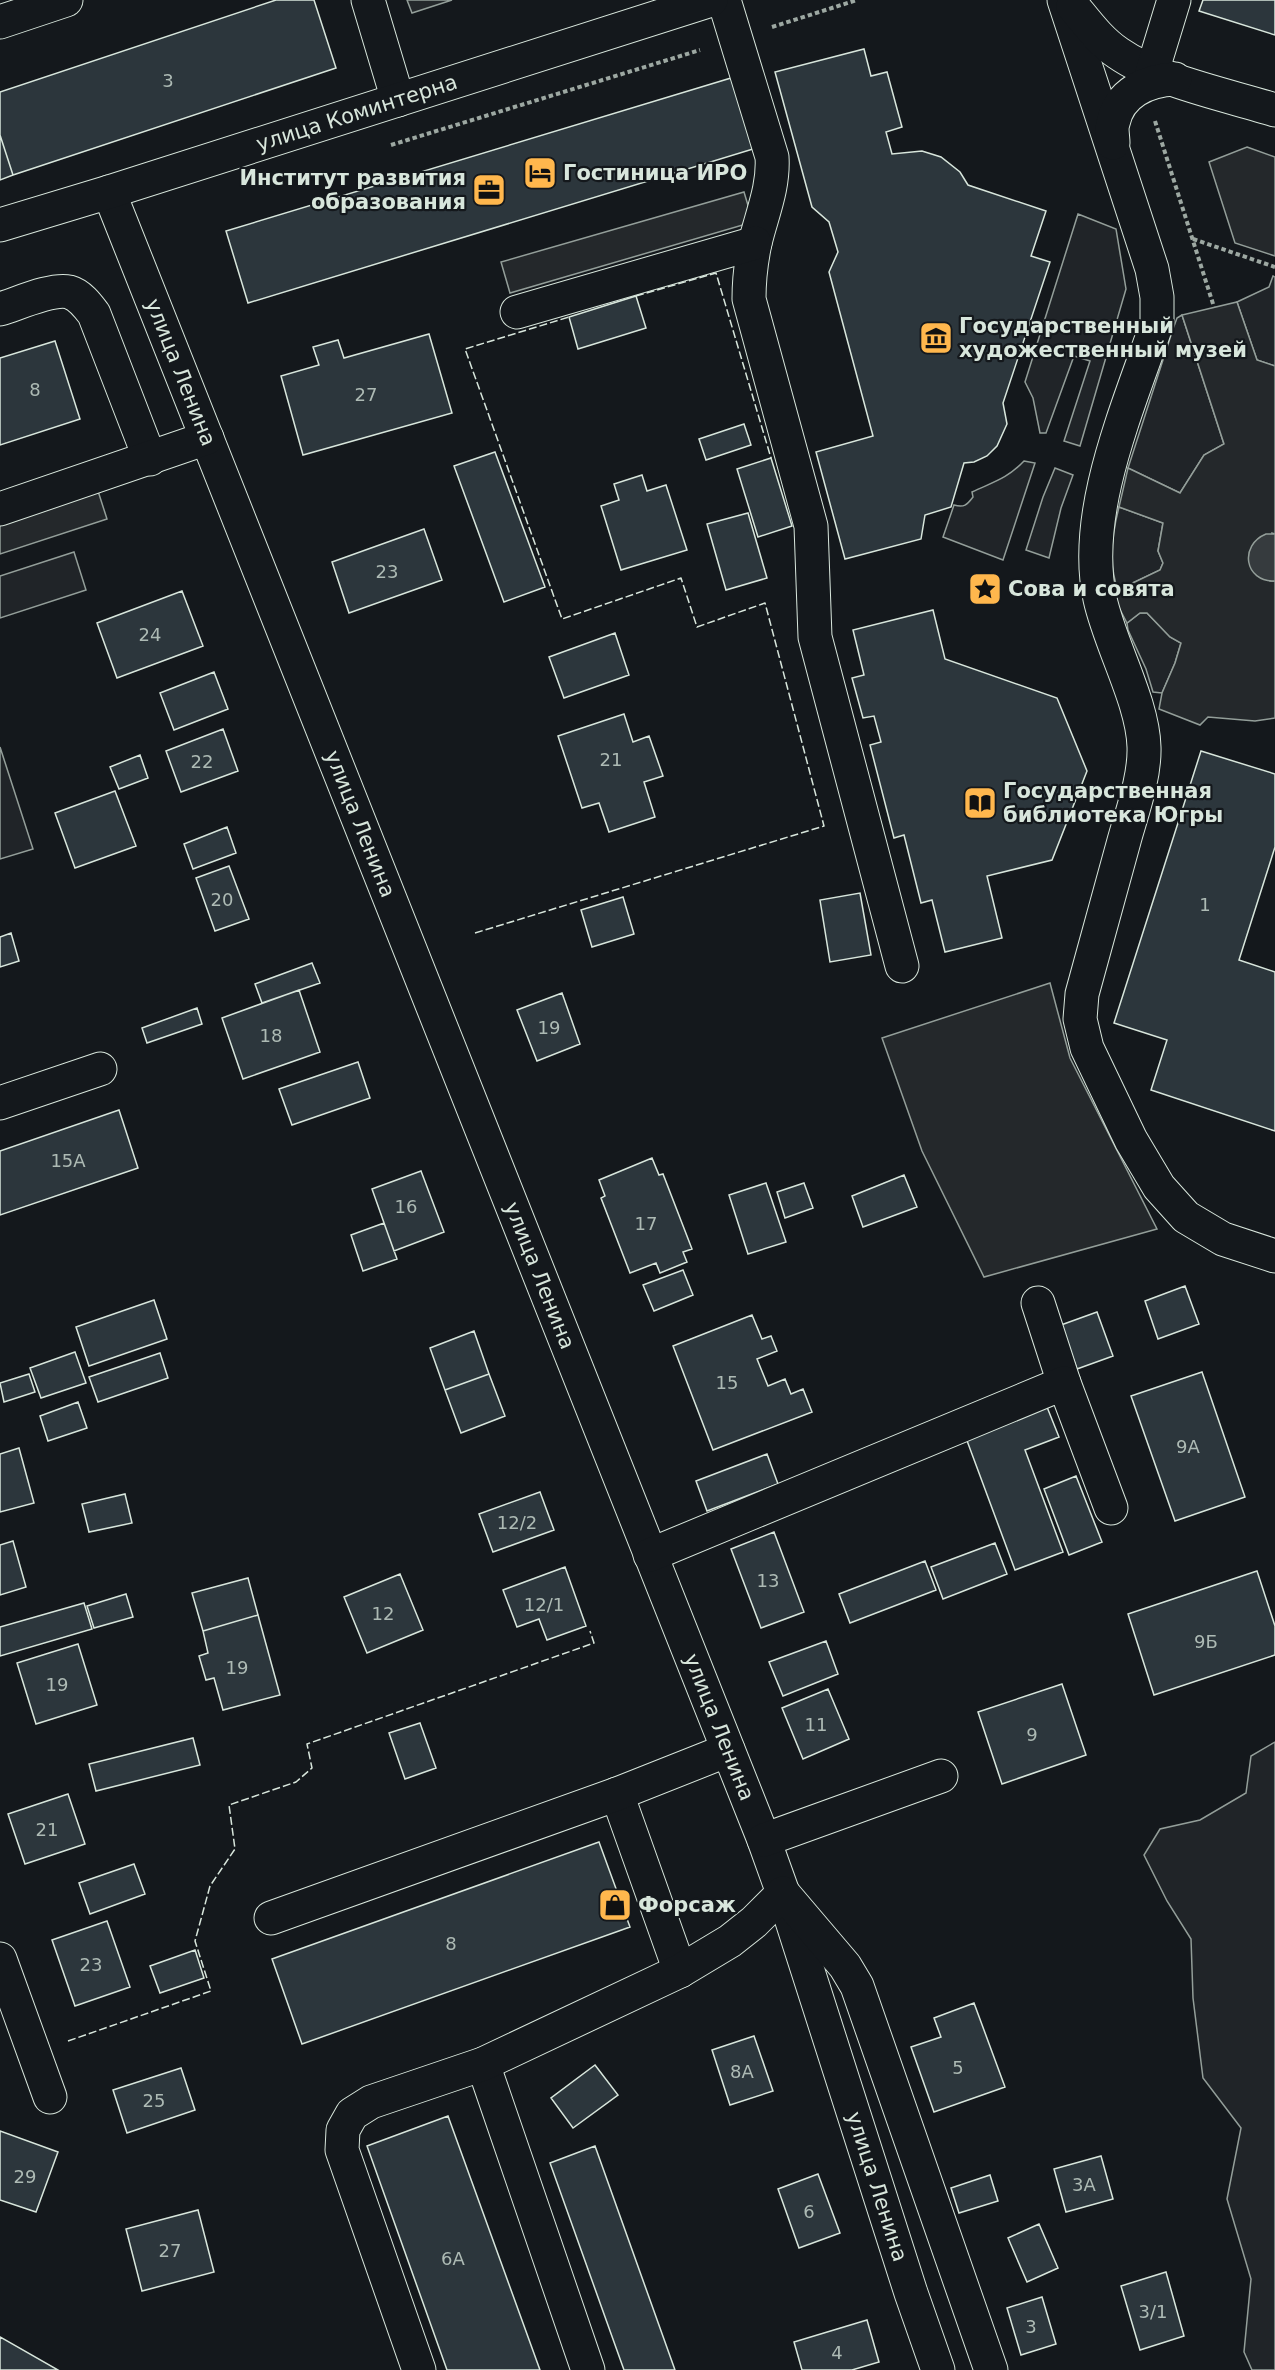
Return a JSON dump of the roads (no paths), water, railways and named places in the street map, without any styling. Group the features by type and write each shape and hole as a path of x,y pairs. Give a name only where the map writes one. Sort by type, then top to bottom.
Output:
{"street":[{"path":"0,22 66,0"},
{"path":"368,0 398,100"},
{"name":"улица Коминтерна","path":"0,225 711,0"},
{"path":"724,0 772,157 773,176 755,243 749,275 749,298 812,526 814,637 902,966"},
{"path":"1066,0 1103,41 1157,79 1275,110"},
{"path":"1066,0 1152,269 1157,297 1157,323 1101,495 1095,539 1094,566 1107,623 1138,715 1144,748 1138,791 1082,994 1080,1019 1087,1048 1131,1140 1159,1187 1186,1217 1223,1239 1275,1256"},
{"path":"1113,142 1112,123 1126,97 1157,79 1174,0"},
{"name":"улица Ленина","path":"109,192 764,1840 907,2282 938,2370"},
{"path":"517,312 755,243"},
{"path":"0,309 54,292 70,292 85,302 94,314 150,459"},
{"path":"0,509 207,438"},
{"path":"0,1103 100,1069"},
{"path":"1038,1303 1064,1383 1111,1508"},
{"path":"650,1555 1064,1383"},
{"path":"271,1918 617,1794 728,1750"},
{"path":"764,1840 941,1776"},
{"path":"617,1794 680,1971"},
{"path":"419,2370 342,2150 343,2130 352,2114 371,2102 483,2064 680,1971 730,1941 754,1922 783,1893 845,1966 857,1986 991,2370"},
{"path":"0,1959 50,2097"},
{"path":"483,2064 588,2370"}],"place":[{"name":"Гостиница ИРО","path":"540,173"},
{"name":"Институт развития образования","path":"489,190"},
{"name":"Государственный художественный музей","path":"936,338"},
{"name":"Сова и совята","path":"985,589"},
{"name":"Государственная библиотека Югры","path":"980,803"},
{"name":"Форсаж","path":"615,1905"}]}
